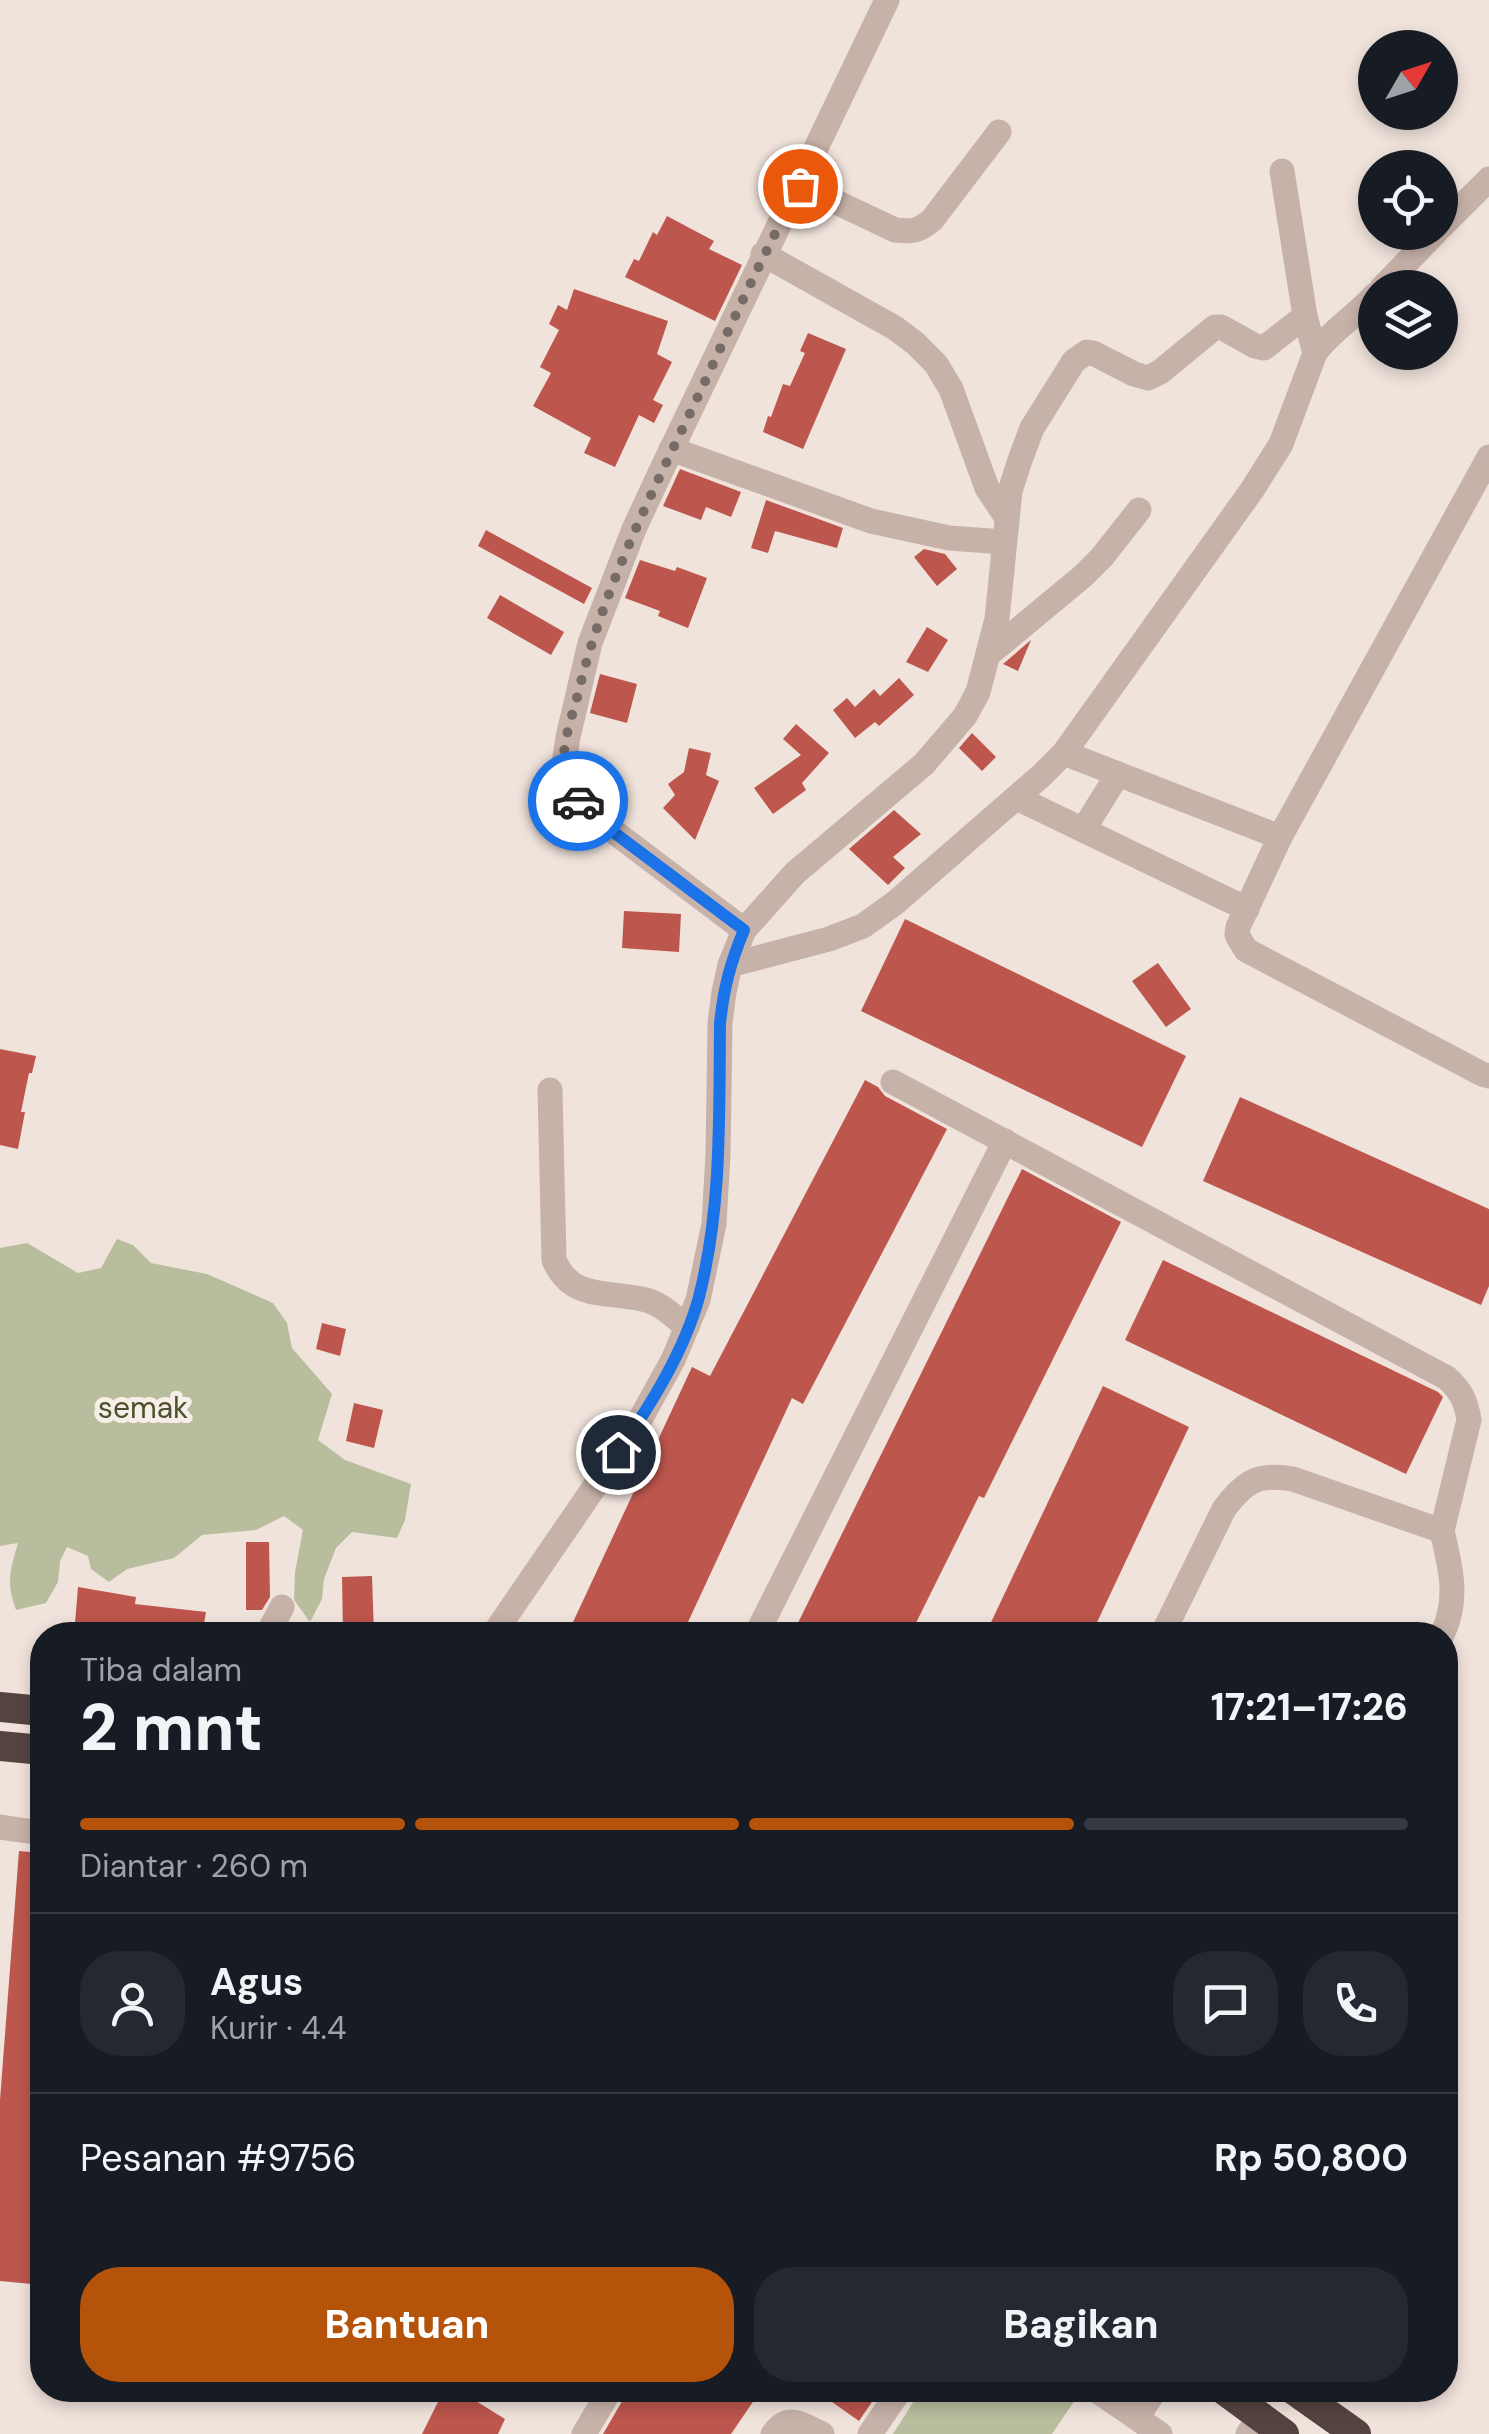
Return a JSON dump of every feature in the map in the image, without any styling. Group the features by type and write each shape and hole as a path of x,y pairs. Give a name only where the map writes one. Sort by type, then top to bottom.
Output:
{"highway":[{"path":"0,1707 30,1710"},
{"path":"0,1746 30,1749"},
{"path":"1237,2402 1264,2428"},
{"path":"1311,2402 1356,2434"}],"street":[{"path":"744,930 592,816 568,782 564,764 568,737 590,643 634,529 887,0"},
{"path":"800,186 895,230 912,232 932,220 999,132"},
{"path":"1282,171 1305,316 1315,353"},
{"path":"1458,210 1489,178"},
{"path":"1399,270 1419,250"},
{"path":"763,254 896,328 936,364 951,389 1006,530"},
{"path":"730,964 829,939 862,926 896,903 1064,754 1272,460 1315,353 1358,313"},
{"path":"497,1622 636,1425 673,1360 698,1300 714,1224 720,1023 730,964 744,930 795,873 946,742 978,692 1002,585 1010,491 1032,428 1074,362 1087,352 1148,378 1215,327 1264,348 1305,316"},
{"path":"671,448 872,521 949,538 1006,530"},
{"path":"1489,457 1280,838 1237,935 1246,950 1489,1076"},
{"path":"988,654 1083,576 1140,510"},
{"path":"1064,754 1280,838"},
{"path":"1083,830 1118,774"},
{"path":"1016,798 1247,909"},
{"path":"893,1082 1447,1378 1460,1390 1467,1404 1479,1414 1442,1532 1453,1575 1452,1602 1446,1622"},
{"path":"550,1090 554,1260 559,1272 578,1287 596,1293 657,1304 687,1327"},
{"path":"763,1622 1005,1141"},
{"path":"1168,1622 1224,1509 1237,1491 1252,1481 1271,1476 1293,1480 1442,1532"},
{"path":"274,1622 282,1606"},
{"path":"0,1827 30,1831"},
{"path":"584,2434 603,2402"},
{"path":"870,2434 892,2402"},
{"path":"1114,2402 1160,2434"},
{"path":"1137,2418 1147,2402"},
{"path":"772,2434 791,2420 822,2434"}],"green space":[{"name":"semak","path":"117,1239 133,1245 151,1263 207,1274 273,1303 287,1323 292,1348 332,1394 318,1440 345,1460 411,1484 405,1520 397,1538 352,1532 336,1548 324,1579 322,1599 310,1622 294,1600 303,1530 284,1516 256,1530 202,1535 174,1558 127,1569 109,1582 91,1569 88,1556 67,1547 60,1561 58,1582 46,1603 16,1610 10,1576 18,1543 0,1546 0,1248 27,1243 78,1273 101,1268"},
{"path":"913,2402 1074,2402 1052,2434 893,2434"}],"building":[{"path":"667,216 714,241 709,249 742,265 715,321 625,277"},
{"path":"574,289 668,321 657,354 672,362 653,400 663,405 654,423 639,415 615,467 584,453 591,438 533,406 551,373 540,367 559,330 549,324 558,305 567,310"},
{"path":"808,333 846,349 803,449 763,432 783,384 790,386 805,353 800,351"},
{"path":"680,469 741,492 731,517 706,507 701,520 663,506"},
{"path":"766,500 843,528 837,548 775,531 768,553 751,548"},
{"path":"486,530 592,588 584,604 478,546"},
{"path":"924,549 945,554 957,569 937,586 914,557"},
{"path":"640,560 707,578 688,628 658,616 660,611 625,598"},
{"path":"500,595 564,632 551,655 487,618"},
{"path":"927,627 948,640 928,672 906,662"},
{"path":"1031,640 1018,671 1003,664"},
{"path":"600,674 637,684 627,723 590,713"},
{"path":"899,678 914,695 879,726 875,722 855,738 833,710 847,698 855,707 874,689 880,696"},
{"path":"796,724 829,753 802,783 806,790 773,814 754,788 801,755 783,739"},
{"path":"972,733 996,757 982,771 959,748"},
{"path":"689,748 711,753 706,775 719,781 695,840 663,808 675,795 668,784 684,772"},
{"path":"894,810 921,834 893,857 905,868 888,885 849,849"},
{"path":"624,911 681,914 679,952 622,948"},
{"path":"905,919 1186,1056 1142,1147 861,1011"},
{"path":"1158,963 1191,1009 1166,1027 1132,981"},
{"path":"0,1049 36,1056 21,1112 25,1112 18,1149 0,1145"},
{"path":"865,1080 885,1096 947,1129 803,1404 792,1398 688,1622 573,1622 692,1367 710,1376"},
{"path":"1240,1097 1489,1209 1489,1286 1481,1305 1203,1181"},
{"path":"1022,1169 1121,1222 984,1498 979,1496 916,1622 798,1622"},
{"path":"1163,1260 1438,1392 1443,1397 1406,1474 1125,1340"},
{"path":"322,1323 346,1329 340,1356 316,1349"},
{"path":"1103,1386 1189,1427 1097,1622 991,1622"},
{"path":"354,1403 383,1410 374,1448 346,1441"},
{"path":"246,1542 269,1542 270,1597 262,1610 246,1610"},
{"path":"372,1576 374,1622 343,1622 342,1577"},
{"path":"78,1587 136,1597 135,1604 206,1612 204,1622 75,1622"},
{"path":"19,1851 30,1852 30,2284 0,2281 0,2100"},
{"path":"438,2402 477,2402 505,2419 498,2434 422,2434"},
{"path":"622,2402 753,2402 731,2434 603,2434"},
{"path":"832,2402 872,2402 859,2421"}],"way so far":[{"path":"578,801 564,764 590,643 634,529 732,318 800,186"}],"route":[{"path":"578,801 592,816 744,930 730,964 720,1023 714,1224 698,1300 673,1360 618,1452"}]}
